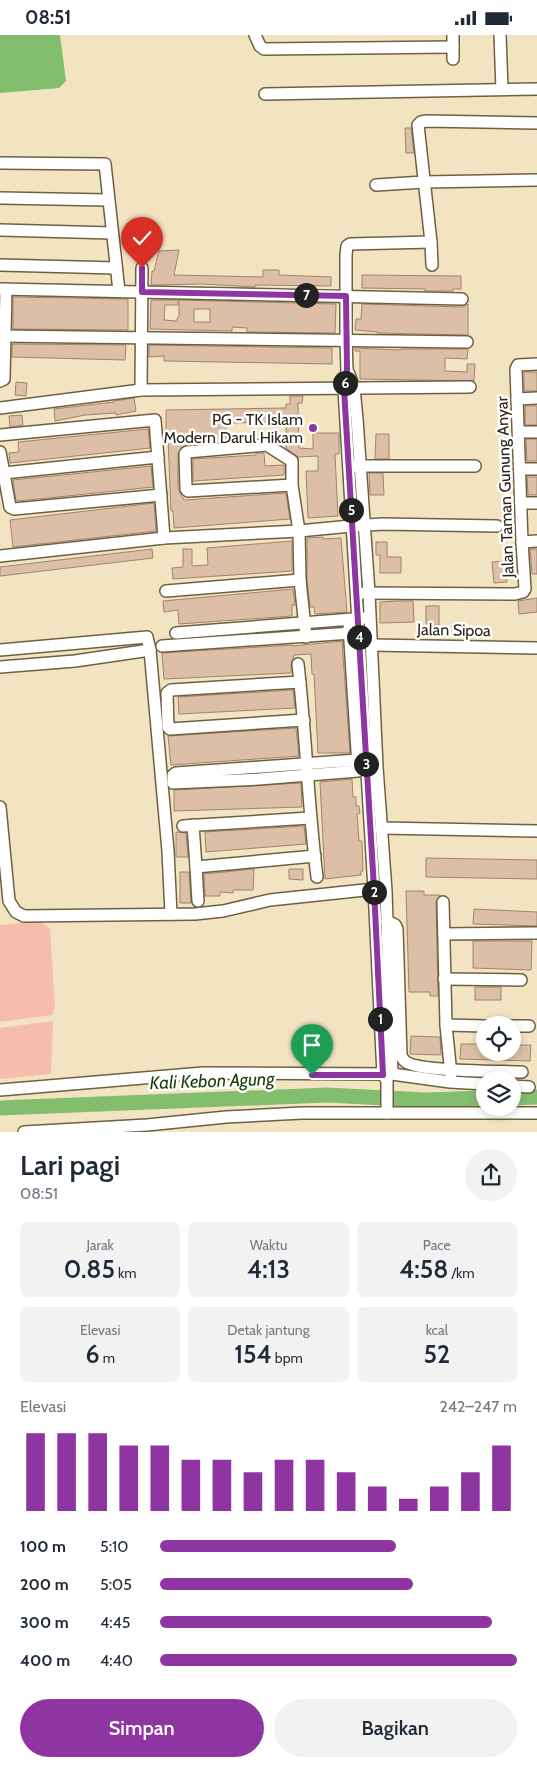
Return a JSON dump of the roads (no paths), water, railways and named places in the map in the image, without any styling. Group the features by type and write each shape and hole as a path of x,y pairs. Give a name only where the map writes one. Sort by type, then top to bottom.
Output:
{"street":[{"path":"255,35 260,46 264,49 453,47"},
{"path":"453,35 453,59"},
{"path":"500,35 502,89"},
{"path":"265,94 537,89"},
{"path":"432,265 418,125 421,122 427,121 537,123"},
{"path":"0,163 105,164 119,291"},
{"path":"376,185 537,179"},
{"path":"0,198 108,200"},
{"path":"0,231 112,233"},
{"path":"368,796 362,784 358,765 359,633 370,618 369,593 347,370 346,255 350,244 431,241"},
{"path":"0,265 116,268"},
{"path":"141,390 142,268"},
{"path":"0,381 4,379 3,289 462,299"},
{"path":"3,336 467,342"},
{"name":"Jalan Taman Gunung Anyar","path":"356,593 515,594 523,592 525,589 516,369 518,365 537,364"},
{"path":"0,408 141,390 470,387"},
{"path":"518,399 537,398"},
{"path":"0,435 153,419 156,421 164,538"},
{"path":"519,432 537,432"},
{"path":"292,485 188,491 186,489 185,453 267,445 292,461 292,485 299,531 300,580 305,630"},
{"path":"0,452 10,507 14,509 161,495"},
{"path":"4,473 158,457"},
{"path":"355,466 475,465"},
{"path":"355,466 351,526 356,593 353,619 359,633 370,645 397,1056 387,1078"},
{"path":"520,469 537,469"},
{"path":"521,503 537,503"},
{"path":"0,556 164,538 299,531 363,525 497,526"},
{"path":"522,542 537,541"},
{"path":"166,591 300,580"},
{"path":"525,589 537,588"},
{"path":"305,630 353,619 370,618"},
{"path":"162,646 263,633 305,630 359,633"},
{"path":"176,633 263,633"},
{"path":"359,633 387,1078 387,1111"},
{"path":"0,650 147,637 150,650 168,851 171,914"},
{"name":"Jalan Sipoa","path":"370,645 537,648"},
{"path":"0,667 75,661 150,650"},
{"path":"298,664 304,720 310,818 318,877"},
{"path":"300,682 170,690 167,693 168,727 170,729 304,720"},
{"path":"175,784 358,765"},
{"path":"0,807 9,901 16,912 26,916 209,913 270,900 374,889"},
{"path":"198,901 196,867 188,826 310,818"},
{"path":"382,829 537,831"},
{"path":"196,867 315,856"},
{"path":"443,902 444,979 446,1025 451,1069 450,1082"},
{"path":"444,934 537,933"},
{"path":"444,979 521,980"},
{"path":"446,1025 476,1026"},
{"path":"521,1026 529,1026"},
{"path":"397,1056 413,1065 451,1069 522,1072"},
{"path":"0,1090 203,1073 387,1078 476,1083"},
{"path":"521,1087 529,1087"},
{"path":"24,1132 302,1113 387,1111 537,1113"}],"waterway":[{"name":"Kali Kebon Agung","path":"0,1108 327,1095 425,1100 476,1098"},
{"name":"Kali Kebon Agung","path":"521,1098 537,1097"}],"place":[{"name":"PG - TK Islam Modern Darul Hikam","path":"313,428"}]}
